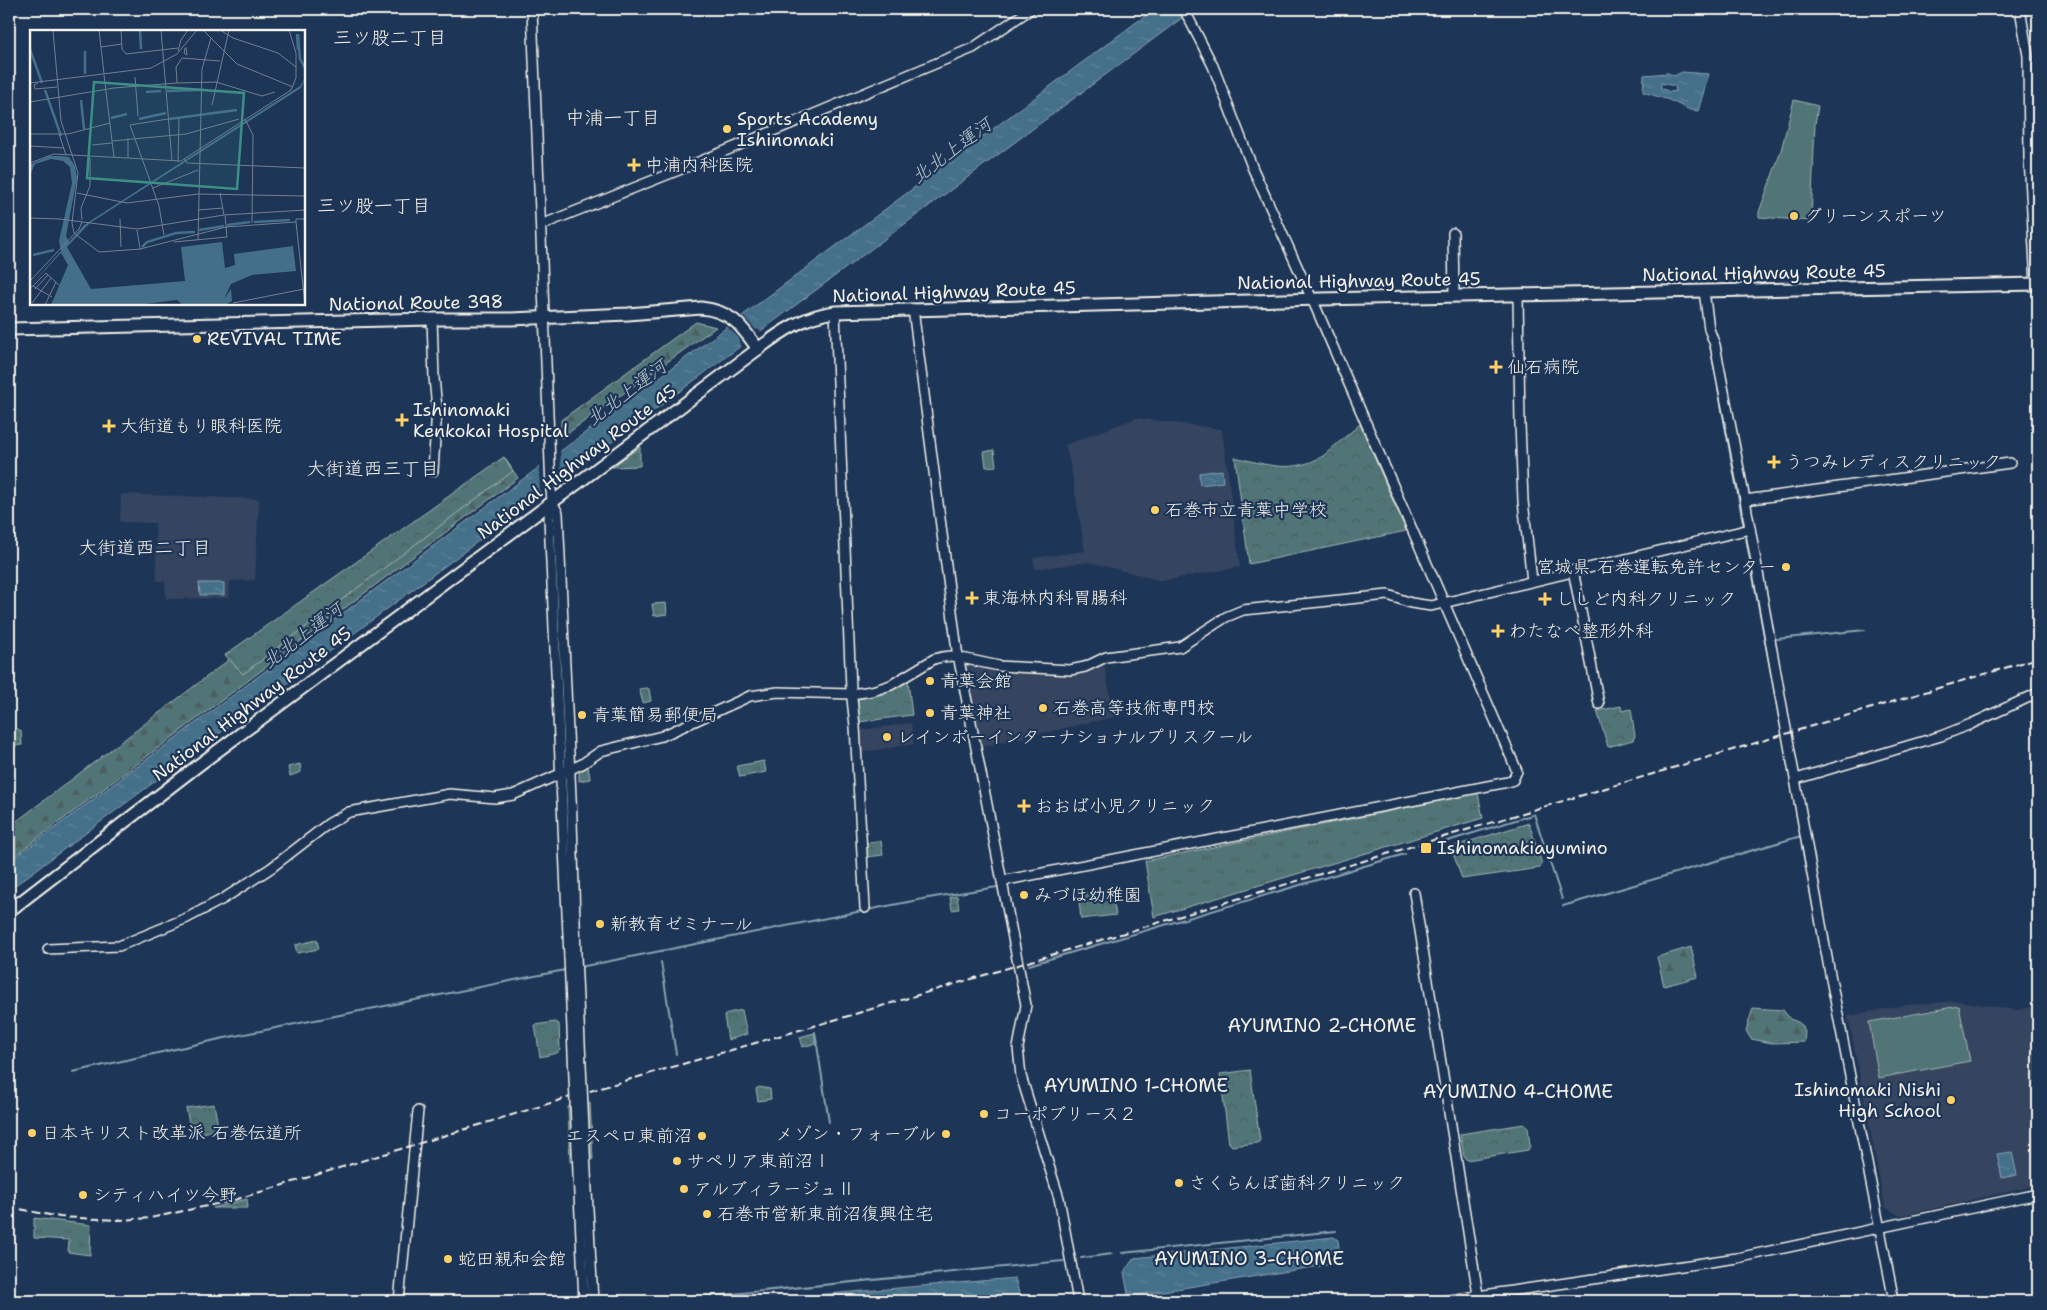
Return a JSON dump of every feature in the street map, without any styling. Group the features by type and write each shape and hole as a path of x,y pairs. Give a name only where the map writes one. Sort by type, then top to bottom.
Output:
{"highway":[{"name":"National Highway Route 45","path":"9,911 200,764 755,345 792,325 816,315 835,312 913,309 2037,284"},
{"name":"National Route 398","path":"9,329 432,318 492,319 636,314 700,308 711,309 731,317 755,345"}],"street":[{"path":"532,9 552,498 549,518 560,773 573,956"},
{"path":"541,225 973,48 1031,9"},
{"path":"1002,881 1513,780 1517,771 1517,767 1312,299 1253,170 1213,66 1184,9"},
{"path":"2020,9 2028,56 2029,158 2037,284"},
{"path":"1453,233 1454,296"},
{"path":"1704,291 1708,324 1715,345 1745,500 1830,974 1894,1301"},
{"path":"1518,295 1523,492 1532,581"},
{"path":"913,309 959,658 1026,1006 1018,1048 1021,1076 1059,1198 1078,1301"},
{"path":"835,312 851,694 865,908"},
{"path":"432,318 437,408 433,471"},
{"path":"1745,500 2010,463"},
{"path":"552,498 558,513 570,769 573,956 582,1172 584,1301"},
{"path":"48,949 119,946 170,925 223,899 271,868 335,820 356,810 450,794 504,797 513,795 582,764 602,751 657,738 750,696 778,692 851,694 880,689 891,685 934,659 952,656 999,666 1070,670 1085,667 1106,657 1180,647 1226,617 1243,610 1388,595 1422,605 1444,603 1574,570 1750,529"},
{"path":"1574,570 1600,704"},
{"path":"1796,779 1940,736 1971,724 2038,692"},
{"path":"1414,893 1478,1298"},
{"path":"399,1301 418,1111"},
{"path":"582,1172 593,1301"},
{"path":"1444,1301 1478,1298 1737,1258 2038,1194"}],"shaded area":[{"name":"石巻市立青葉中学校","path":"1136,418 1222,429 1240,567 1162,581 1089,562 1035,569 1033,558 1085,551 1071,468 1065,445"},
{"path":"121,494 259,499 255,580 230,581 229,598 166,599 165,581 157,581 155,523 120,522"},
{"name":"石巻高等技術専門校","path":"1104,663 1114,717 980,747 965,664 1050,675 1083,672"},
{"name":"レインボーインターナショナルプリスクール","path":"911,723 914,744 862,752 861,730"},
{"name":"Ishinomaki Nishi High School","path":"1958,1001 2017,1010 2038,1006 2038,1185 1900,1216 1885,1207 1848,1016 1905,1005"}],"green space":[{"path":"1794,100 1818,106 1815,124 1811,221 1759,217 1759,212 1780,154"},
{"path":"696,322 716,327 561,438 561,420"},
{"path":"1360,424 1406,531 1249,564 1235,457 1269,465 1301,465 1323,456"},
{"path":"640,447 640,466 612,467"},
{"path":"994,450 996,466 986,467 984,452"},
{"path":"504,457 518,478 9,860 9,827 230,659"},
{"path":"504,457 513,471 243,674 225,655"},
{"path":"666,603 667,614 654,616 652,604"},
{"path":"908,681 912,715 859,722 858,699 882,694"},
{"path":"639,689 649,689 651,701 643,703"},
{"path":"1621,706 1622,711 1631,709 1635,736 1633,740 1608,747 1597,711"},
{"path":"11,729 21,731 22,745 12,746"},
{"path":"764,761 766,772 740,777 737,766"},
{"path":"300,764 301,772 290,776 288,767"},
{"path":"588,766 590,779 579,781 579,773"},
{"path":"1478,793 1483,818 1154,917 1145,861"},
{"path":"1529,823 1542,864 1540,868 1462,879 1451,847"},
{"path":"881,841 883,855 867,857 866,843"},
{"path":"1111,889 1116,915 1081,919 1078,894"},
{"path":"957,896 959,909 952,910 950,897"},
{"path":"317,940 319,949 297,953 295,945"},
{"path":"1691,947 1698,977 1664,986 1657,957"},
{"path":"1959,1006 1970,1061 1879,1078 1869,1022"},
{"path":"1753,1008 1783,1010 1790,1019 1803,1026 1805,1032 1804,1042 1772,1043 1751,1039 1746,1031"},
{"path":"742,1010 747,1034 728,1040 724,1016 728,1013"},
{"path":"555,1022 559,1024 560,1050 557,1053 540,1057 535,1025"},
{"path":"814,1033 816,1043 803,1047 800,1037"},
{"path":"1250,1070 1260,1140 1258,1143 1232,1146 1229,1143 1220,1074"},
{"path":"759,1087 770,1089 771,1099 758,1101 756,1089"},
{"path":"590,1102 593,1159 570,1162 568,1107"},
{"path":"214,1104 218,1126 216,1129 194,1136 191,1134 186,1108"},
{"path":"1524,1124 1528,1127 1530,1146 1528,1150 1467,1160 1464,1157 1460,1134"},
{"path":"247,1199 248,1208 213,1208"},
{"path":"34,1218 91,1225 90,1255 68,1252 69,1240 34,1238"}],"water":[{"path":"1154,9 1194,9 9,890 9,862"},
{"path":"1682,72 1709,74 1698,111 1690,110 1669,100 1643,92 1644,75 1668,73 1674,76","holes":["1661,83 1675,86 1676,91 1670,92 1661,88"]},
{"path":"1222,470 1223,482 1200,485 1199,473"},
{"path":"199,583 224,583 224,595 200,595"},
{"path":"2012,1152 2017,1175 2002,1178 1997,1154"},
{"path":"1334,1237 1338,1240 1341,1261 1339,1263 1132,1296 1128,1294 1124,1272 1134,1258"},
{"path":"1015,1278 1021,1301 746,1301"}],"pier":[{"path":"740,313 755,329 764,332 741,349 738,337 725,325"},
{"path":"560,447 561,470 565,475 569,476 540,498 539,463"}],"waterway":[{"path":"1710,345 1744,528"},
{"path":"1745,533 1780,722"},
{"path":"1777,639 1865,630"},
{"path":"1534,814 1562,899"},
{"path":"1438,844 1532,815"},
{"path":"1563,906 1801,836"},
{"path":"1029,965 1405,854"},
{"path":"580,967 928,898 997,887"},
{"path":"661,962 676,1054"},
{"path":"73,1072 220,1039 565,970"},
{"path":"815,1032 829,1122"},
{"path":"1122,1253 1336,1231"},
{"path":"1081,1258 1112,1254"},
{"path":"662,1301 1063,1261"}],"railway":[{"path":"9,1207 60,1217 118,1220 150,1218 231,1201 590,1091 855,1014 2038,658"}],"place":[{"name":"Sports Academy Ishinomaki","path":"727,129"},
{"name":"中浦内科医院","path":"634,165"},
{"name":"グリーンスポーツ","path":"1794,216"},
{"name":"REVIVAL TIME","path":"197,339"},
{"name":"仙石病院","path":"1496,367"},
{"name":"Ishinomaki Kenkokai Hospital","path":"402,420"},
{"name":"大街道もり眼科医院","path":"109,426"},
{"name":"うつみレディスクリニック","path":"1774,462"},
{"name":"石巻市立青葉中学校","path":"1155,510"},
{"name":"宮城県 石巻運転免許センター","path":"1786,567"},
{"name":"東海林内科胃腸科","path":"972,598"},
{"name":"ししど内科クリニック","path":"1545,599"},
{"name":"わたなべ整形外科","path":"1498,631"},
{"name":"青葉会館","path":"930,681"},
{"name":"石巻高等技術専門校","path":"1043,708"},
{"name":"青葉神社","path":"930,713"},
{"name":"青葉簡易郵便局","path":"582,715"},
{"name":"レインボーインターナショナルプリスクール","path":"887,737"},
{"name":"おおば小児クリニック","path":"1024,806"},
{"name":"Ishinomakiayumino","path":"1426,848"},
{"name":"みづほ幼稚園","path":"1024,895"},
{"name":"新教育ゼミナール","path":"600,924"},
{"name":"Ishinomaki Nishi High School","path":"1951,1100"},
{"name":"コーポブリース２","path":"984,1114"},
{"name":"日本キリスト改革派 石巻伝道所","path":"32,1133"},
{"name":"メゾン・フォーブル","path":"946,1134"},
{"name":"エスペロ東前沼","path":"702,1136"},
{"name":"サペリア東前沼Ⅰ","path":"677,1161"},
{"name":"さくらんぼ歯科クリニック","path":"1179,1183"},
{"name":"アルブィラージュⅡ","path":"684,1189"},
{"name":"シティハイツ今野","path":"83,1195"},
{"name":"石巻市営新東前沼復興住宅","path":"707,1214"},
{"name":"蛇田親和会館","path":"448,1259"}],"district":[{"name":"三ツ股二丁目","path":"390,37"},
{"name":"中浦一丁目","path":"613,117"},
{"name":"三ツ股一丁目","path":"374,205"},
{"name":"大街道西三丁目","path":"373,468"},
{"name":"大街道西二丁目","path":"145,547"},
{"name":"AYUMINO 2-CHOME","path":"1322,1025"},
{"name":"AYUMINO 1-CHOME","path":"1136,1085"},
{"name":"AYUMINO 4-CHOME","path":"1518,1091"},
{"name":"AYUMINO 3-CHOME","path":"1249,1258"}],"water label":[{"name":"北北上運河","path":"951,150"},
{"name":"北北上運河","path":"626,392"},
{"name":"北北上運河","path":"302,635"}]}
